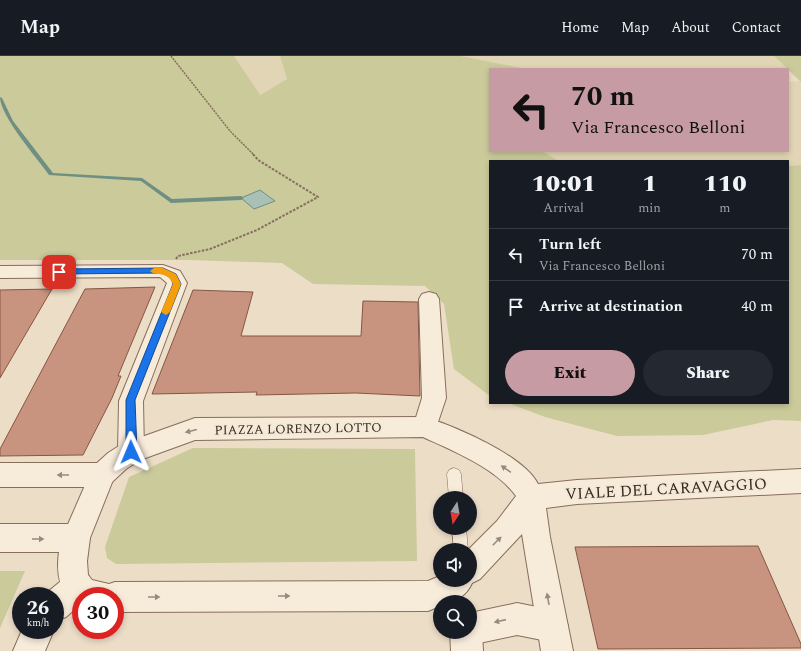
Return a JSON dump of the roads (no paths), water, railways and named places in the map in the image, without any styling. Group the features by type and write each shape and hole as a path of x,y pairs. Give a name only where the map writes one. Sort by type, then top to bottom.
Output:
{"street":[{"path":"0,272 170,277 131,400 131,452"},
{"path":"425,427 434,398 430,299"},
{"name":"PIAZZA LORENZO LOTTO","path":"85,587 73,574 71,563 76,538 102,475 117,461 131,452 195,429 425,427 466,445 510,471 522,481 531,497"},
{"path":"0,475 102,475"},
{"name":"VIALE DEL CARAVAGGIO","path":"531,497 577,492 801,480"},
{"path":"477,562 507,531 531,497"},
{"path":"531,497 555,639"},
{"path":"0,538 76,538"},
{"path":"441,595 450,587"},
{"path":"124,596 433,599"},
{"path":"477,627 517,619 555,639"},
{"path":"28,651 34,639"},
{"path":"466,639 467,651"}],"lane":[{"path":"454,474 455,491"}],"waterway":[{"path":"0,98 11,121 51,174 142,180 171,201 241,198"}]}
